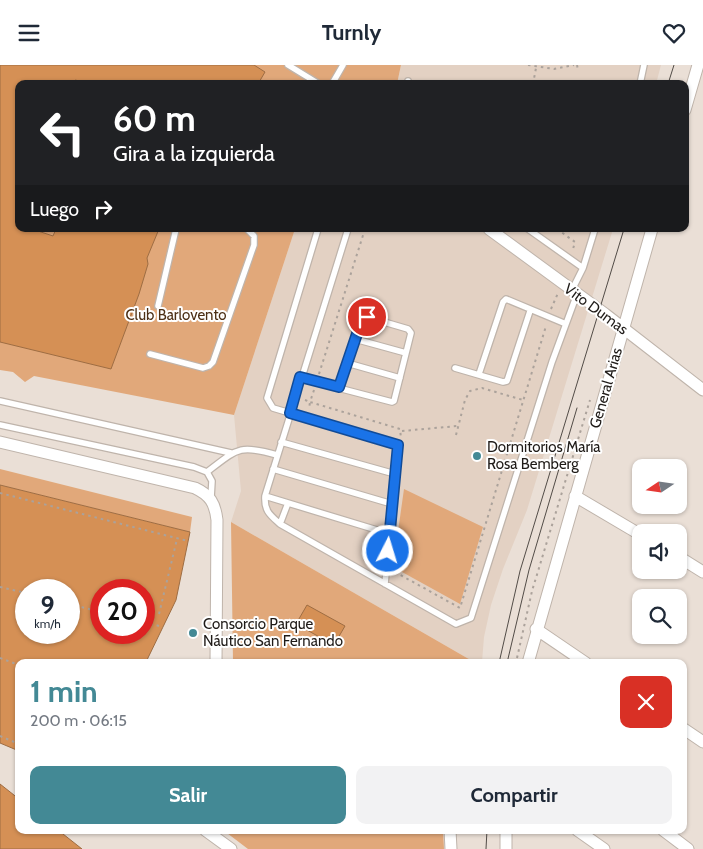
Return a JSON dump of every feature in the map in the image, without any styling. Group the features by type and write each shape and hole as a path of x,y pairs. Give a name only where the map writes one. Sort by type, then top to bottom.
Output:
{"street":[{"path":"689,96 698,65"},
{"name":"Vito Dumas","path":"493,232 624,328 703,390"},
{"name":"General Arias","path":"529,659 651,232"},
{"path":"0,442 195,488 211,498 216,508 217,520 216,659"},
{"path":"575,496 632,530"},
{"path":"687,562 703,572"},
{"path":"536,629 580,659"},
{"path":"687,731 703,742"},
{"path":"210,834 231,849"},
{"path":"450,834 451,849"},
{"path":"506,834 506,849"},
{"path":"583,834 604,849"},
{"path":"668,834 688,849"}],"lane":[{"path":"288,65 312,80"},
{"path":"334,80 343,65"},
{"path":"641,80 644,65"},
{"path":"158,306 175,232"},
{"path":"150,355 203,368 209,367 213,363 254,245 254,236 250,232"},
{"path":"317,232 267,398 273,407 398,445 385,584"},
{"path":"347,232 300,377 264,505 267,513 280,524 456,625 471,618 566,324 571,289 582,268 594,232"},
{"path":"532,232 582,268"},
{"path":"479,375 503,302 506,299 530,311 566,324"},
{"path":"456,368 503,382 507,381 530,311"},
{"path":"300,377 392,402 411,333 408,329 367,317 361,322 339,387"},
{"path":"355,339 406,353"},
{"path":"347,363 400,378"},
{"path":"0,401 231,453"},
{"path":"0,425 207,472 212,481 211,498"},
{"path":"281,442 395,474"},
{"path":"207,472 231,453 244,448 253,448 277,455"},
{"path":"273,469 392,504"},
{"path":"265,496 390,534"},
{"path":"280,524 288,503"}],"path":[{"path":"528,65 554,69 575,65 578,70"},
{"path":"534,80 536,67"},
{"path":"306,418 364,232"},
{"path":"561,232 575,242 568,258"},
{"path":"391,570 460,608 548,318 571,289"},
{"path":"456,435 465,400 470,391 476,389 523,400"},
{"path":"517,659 532,591 592,392"},
{"path":"294,398 402,431 458,426"},
{"path":"401,441 402,431"},
{"path":"0,493 188,541"},
{"path":"158,614 177,538"},
{"path":"0,587 15,590"},
{"path":"155,625 163,627"},
{"path":"0,658 15,664"},
{"path":"0,736 15,743"}],"shaded area":[{"path":"0,65 254,65 265,72 260,80 15,80 15,232 41,232 53,236 55,232 158,232 147,258 148,264 139,294 111,369 0,342"},
{"path":"401,65 661,65 657,80 398,80"},
{"path":"294,232 612,232 527,510 503,569 491,605 484,637 482,659 469,659 231,522 241,491 234,415"},
{"path":"0,485 190,532 176,600 155,643 155,579 90,579 90,644 155,644 147,659 15,659 15,749 0,743"},
{"path":"307,605 345,626 334,645 296,624"},
{"path":"0,784 15,796 15,834 63,834 82,849 0,849"}],"green space":[{"name":"Club Barlovento","path":"0,65 401,65 398,80 15,80 15,232 294,232 234,415 34,376 25,382 13,372 0,370"},
{"path":"0,469 192,517 190,532 0,485"},
{"path":"404,489 483,527 460,604 393,567"},
{"path":"231,522 469,659 233,659"},
{"path":"228,834 443,834 444,849 248,849"}],"tram line":[{"path":"669,80 674,65"},
{"path":"500,659 520,571 623,232"},
{"path":"508,659 529,570 577,408"},
{"path":"486,849 487,834"}],"place":[{"name":"Dormitorios María Rosa Bemberg","path":"477,456"},
{"name":"Consorcio Parque Náutico San Fernando","path":"193,633"}],"route":[{"path":"367,317 363,318 361,322 339,387 300,377 290,413 398,445 388,551"}]}
